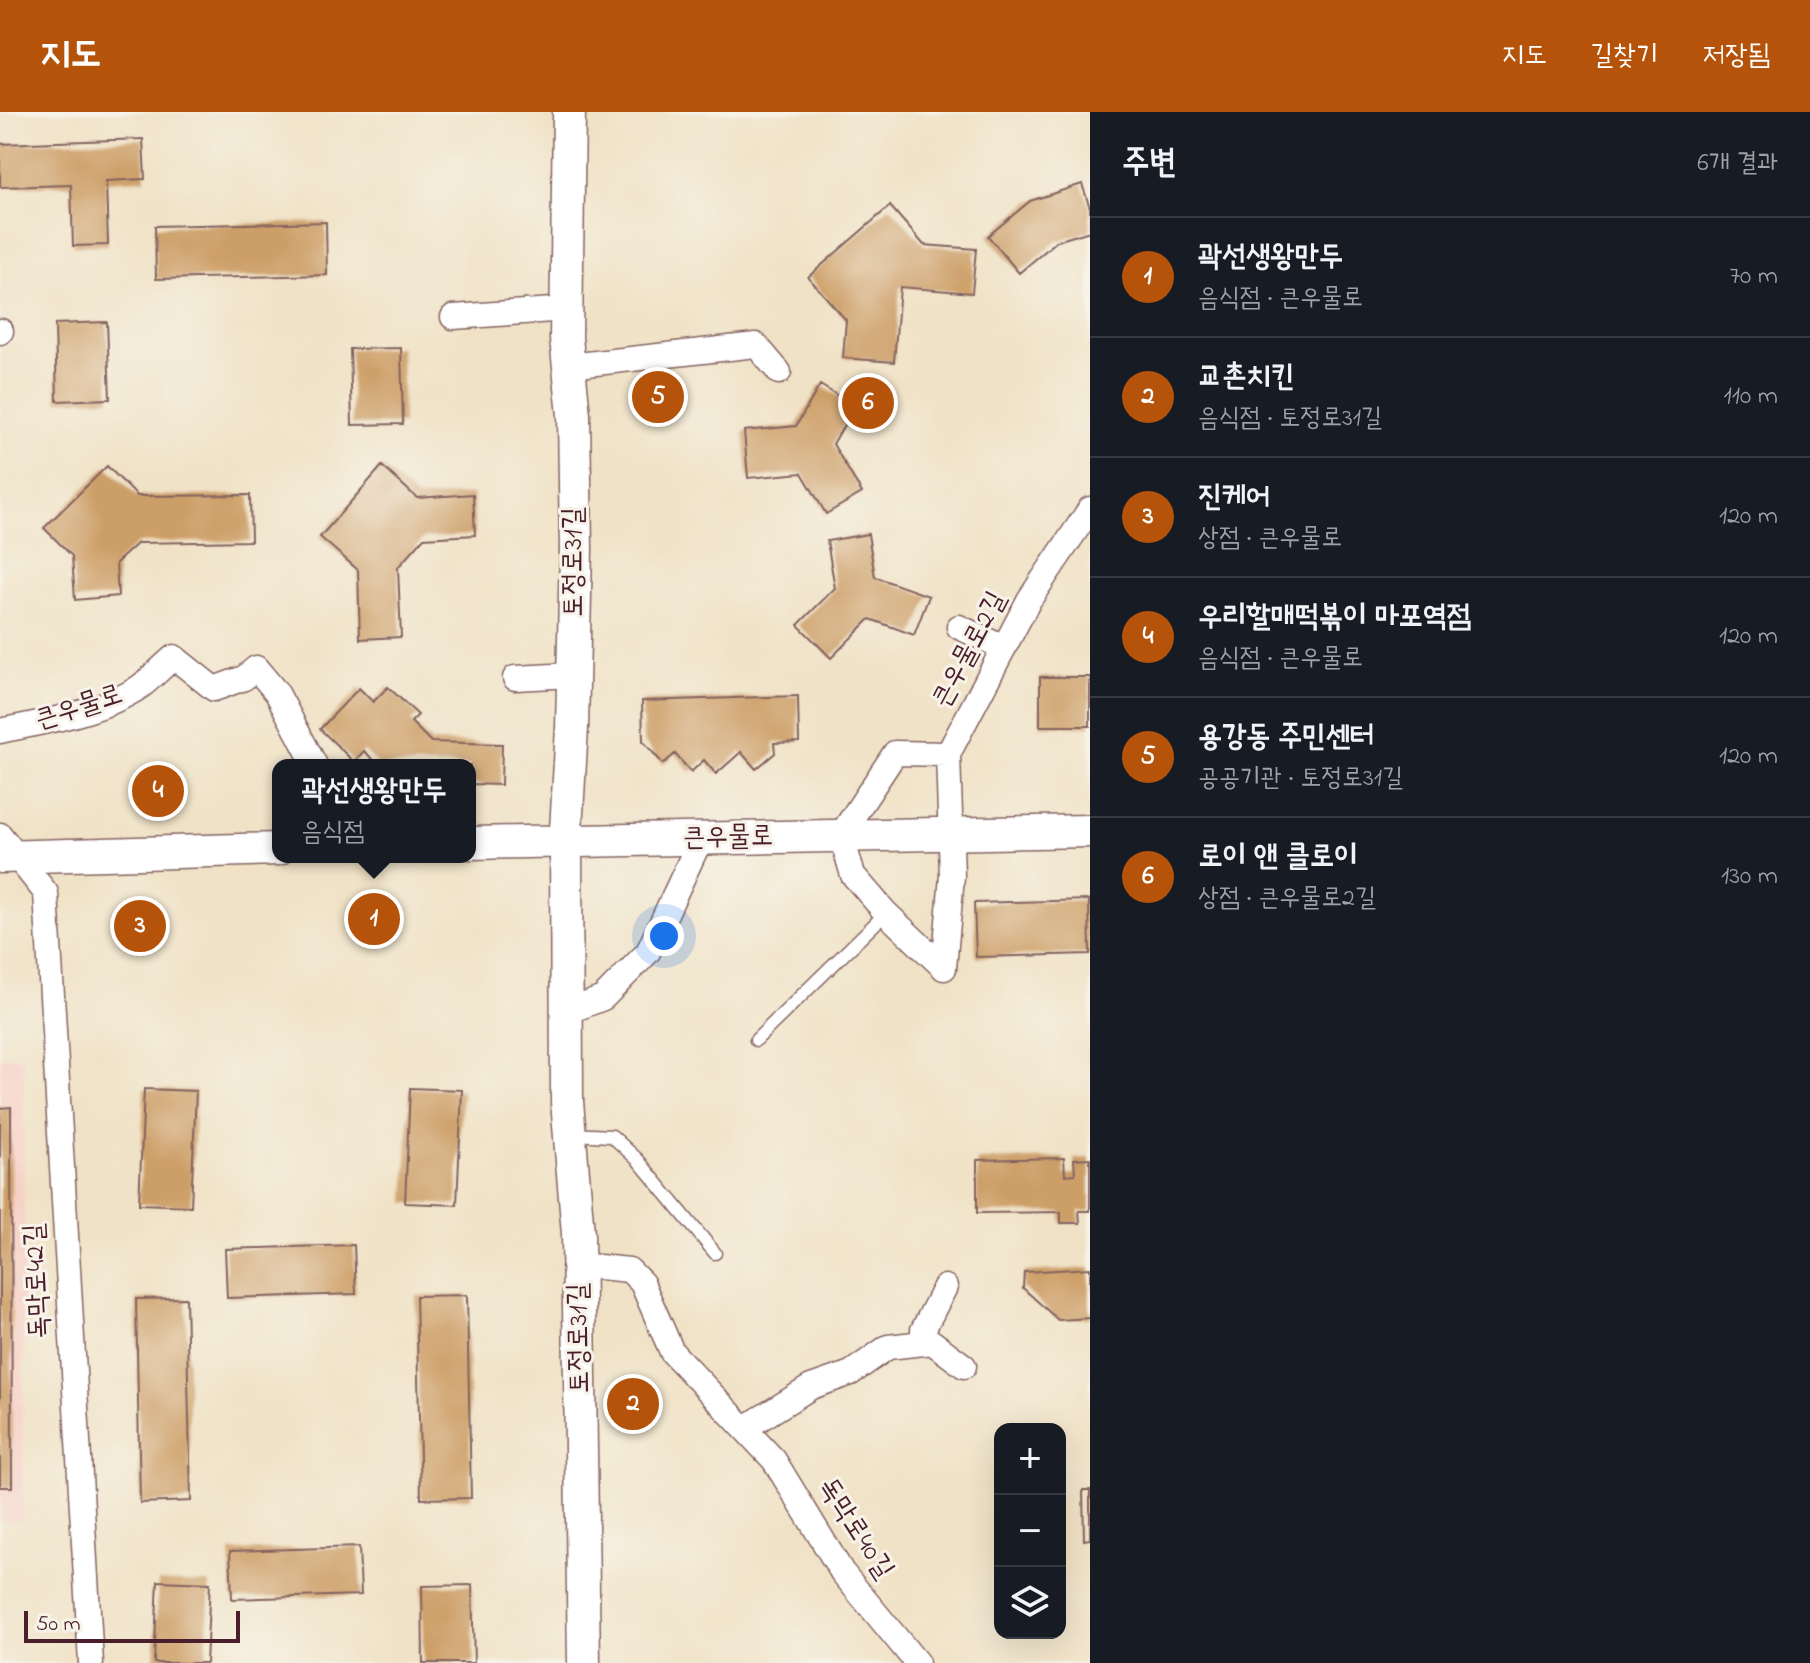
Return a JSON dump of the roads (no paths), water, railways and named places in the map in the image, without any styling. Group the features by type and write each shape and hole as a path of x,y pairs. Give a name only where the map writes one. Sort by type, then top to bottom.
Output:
{"street":[{"name":"토정로31길","path":"569,112 567,309 574,415 576,549 566,841 567,1101 579,1265 584,1663"},
{"path":"453,317 567,309"},
{"path":"569,366 756,345 779,372"},
{"name":"큰우물로2길","path":"886,913 944,968 953,833 948,754 1029,600 1090,509"},
{"path":"959,627 1004,648"},
{"name":"큰우물로","path":"0,731 53,721 120,698 141,686 174,657 214,689 244,678 256,668 277,693 312,759"},
{"path":"515,678 573,675"},
{"path":"886,913 853,875 841,835 895,753 948,754"},
{"name":"큰우물로","path":"476,843 1090,831"},
{"path":"567,1012 603,998 648,952 701,838"},
{"path":"6,850 272,849"},
{"name":"독막로42길","path":"6,850 46,893 91,1663"},
{"name":"독막로40길","path":"579,1265 629,1270 642,1283 672,1352 774,1460 842,1572 917,1663"},
{"path":"923,1343 923,1330 945,1287"},
{"path":"745,1428 811,1387 851,1373 888,1347 932,1342 964,1366"}],"lane":[{"path":"756,1040 886,913"},
{"path":"570,1134 612,1136 638,1160 715,1253"}],"place":[{"name":"용강동 주민센터","path":"658,397"},
{"name":"로이 앤 클로이","path":"868,403"},
{"name":"우리할매떡볶이 마포역점","path":"158,791"},
{"name":"곽선생왕만두","path":"374,919"},
{"name":"진케어","path":"140,926"},
{"name":"교촌치킨","path":"633,1404"}]}
